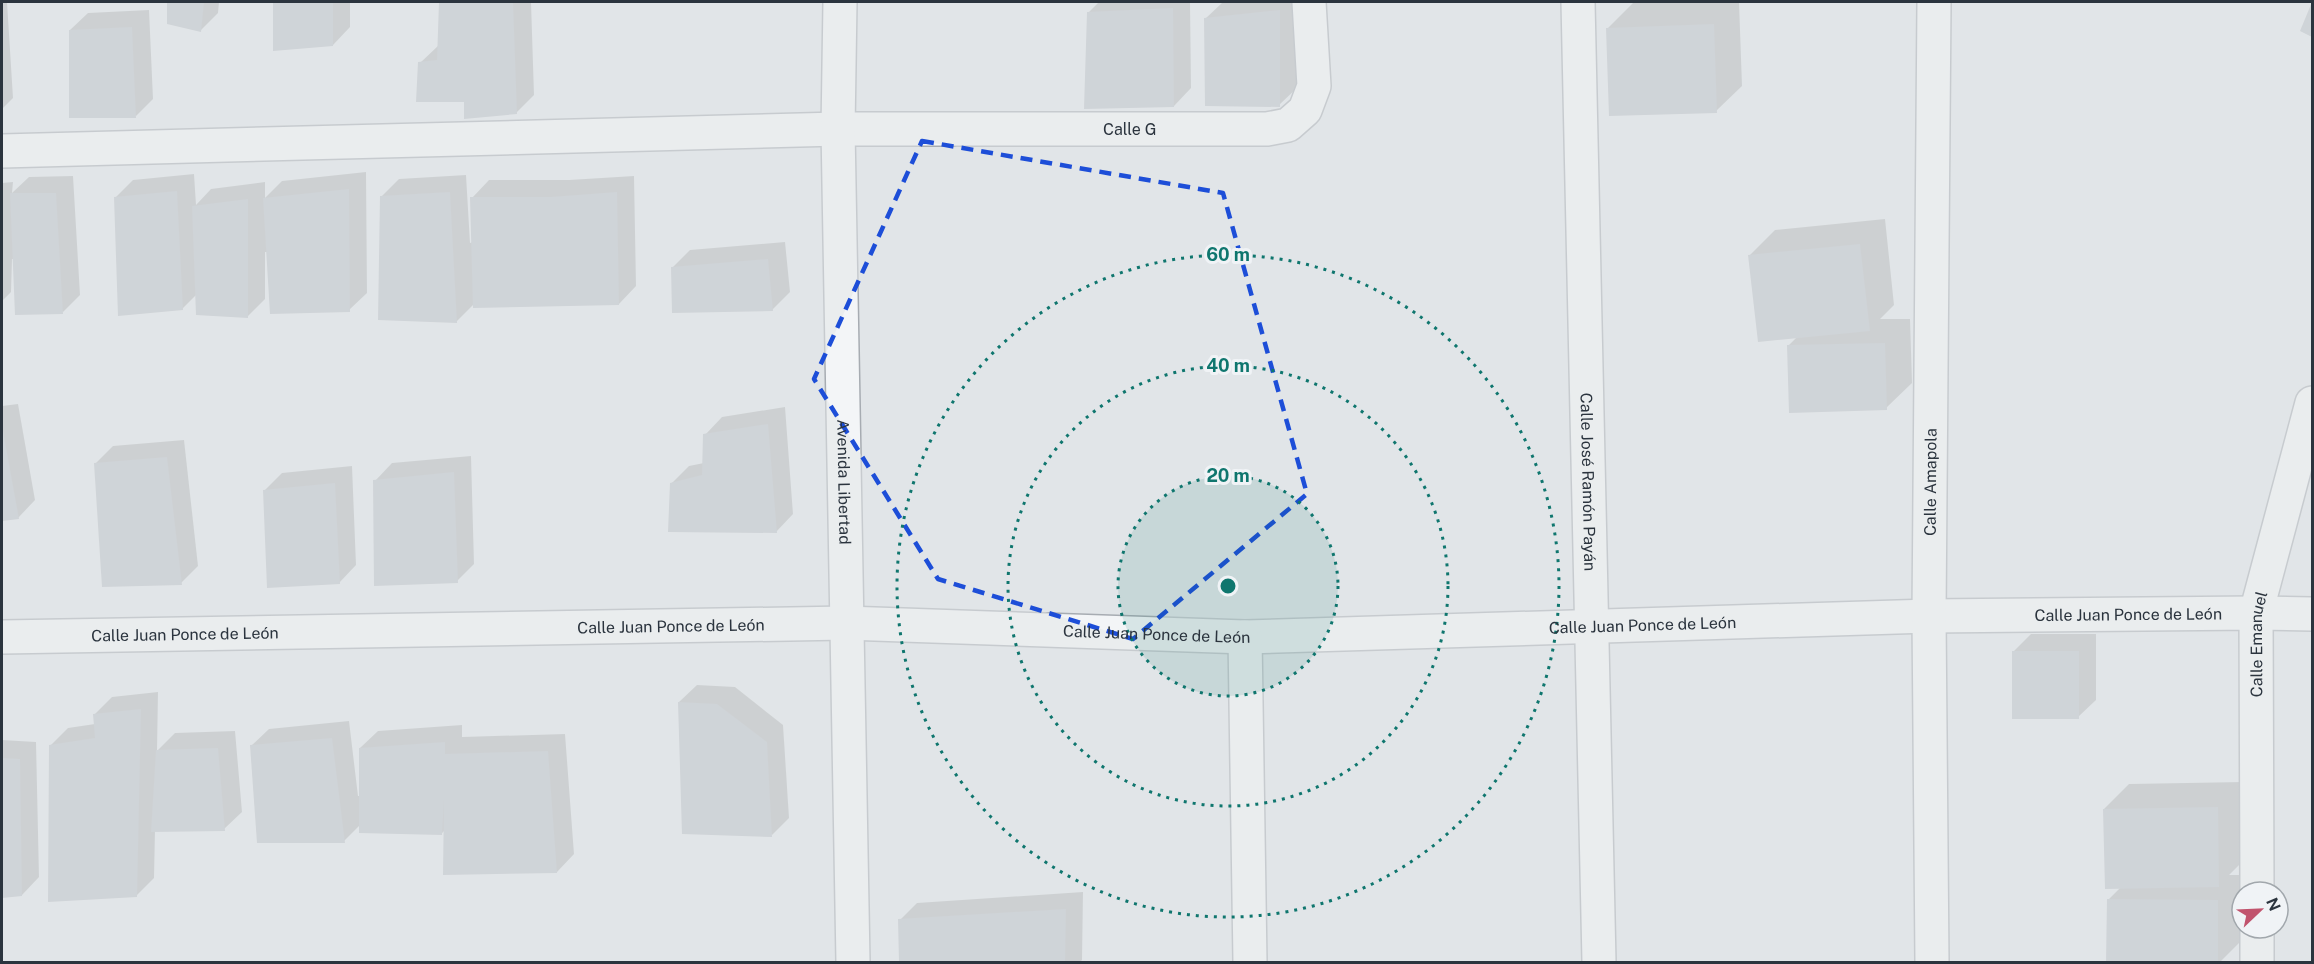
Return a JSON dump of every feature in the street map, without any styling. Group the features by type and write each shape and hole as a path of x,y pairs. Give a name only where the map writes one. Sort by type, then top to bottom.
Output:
{"street":[{"name":"Avenida Libertad","path":"840,2 837,129 853,963"},
{"name":"Calle G","path":"2,151 837,129 1267,129 1288,125 1305,110 1314,86 1309,2"},
{"name":"Calle José Ramón Payán","path":"1578,2 1599,963"},
{"name":"Calle Amapola","path":"1932,963 1929,616 1934,2"},
{"name":"Calle Emanuel","path":"2257,880 2256,612 2313,403"},
{"name":"Calle Juan Ponce de León","path":"2,637 846,623 1245,637 1929,616 2256,612 2313,614"},
{"path":"1245,637 1250,963"},
{"path":"2257,940 2257,963"}],"highlighted area":[{"path":"922,141 1223,193 1307,494 1133,639 938,579 814,379"}],"building":[{"path":"167,2 204,2 201,32 167,24"},
{"path":"273,2 333,2 333,46 273,51"},
{"path":"439,2 513,2 517,114 464,119 464,102 416,102 418,62 437,60"},
{"path":"2312,2 2312,37 2300,31"},
{"path":"1173,8 1174,107 1084,109 1087,12"},
{"path":"1280,10 1280,107 1205,106 1204,18"},
{"path":"1714,24 1717,113 1609,116 1606,28"},
{"path":"132,27 136,118 69,118 69,30"},
{"path":"349,189 350,312 270,314 263,198"},
{"path":"177,191 183,310 118,316 114,197"},
{"path":"450,192 457,323 378,320 380,196"},
{"path":"617,192 619,305 473,308 470,197 551,197"},
{"path":"10,193 56,193 63,314 15,315"},
{"path":"248,199 248,318 196,315 192,206"},
{"path":"1860,244 1870,331 1758,342 1748,255"},
{"path":"768,259 773,311 672,313 671,267"},
{"path":"1885,343 1887,410 1789,413 1787,345"},
{"path":"768,424 777,533 668,532 670,483 702,475 703,434"},
{"path":"2,431 19,519 2,521"},
{"path":"167,457 182,585 102,587 94,463"},
{"path":"454,472 458,583 374,586 373,480"},
{"path":"335,483 340,584 267,588 263,490"},
{"path":"2012,651 2079,651 2079,719 2012,719"},
{"path":"678,702 717,704 767,742 772,837 682,834"},
{"path":"141,709 137,897 48,902 49,745 95,738 93,714"},
{"path":"332,738 345,843 257,843 250,745"},
{"path":"445,742 445,754 548,751 557,873 443,875 444,800 442,835 359,833 359,748"},
{"path":"218,748 225,831 151,832 156,750"},
{"path":"2,758 20,759 22,896 2,898"},
{"path":"2218,807 2219,887 2105,889 2103,809"},
{"path":"2107,899 2218,900 2218,962 2106,962"},
{"path":"1066,909 1065,962 899,962 898,919"}]}
